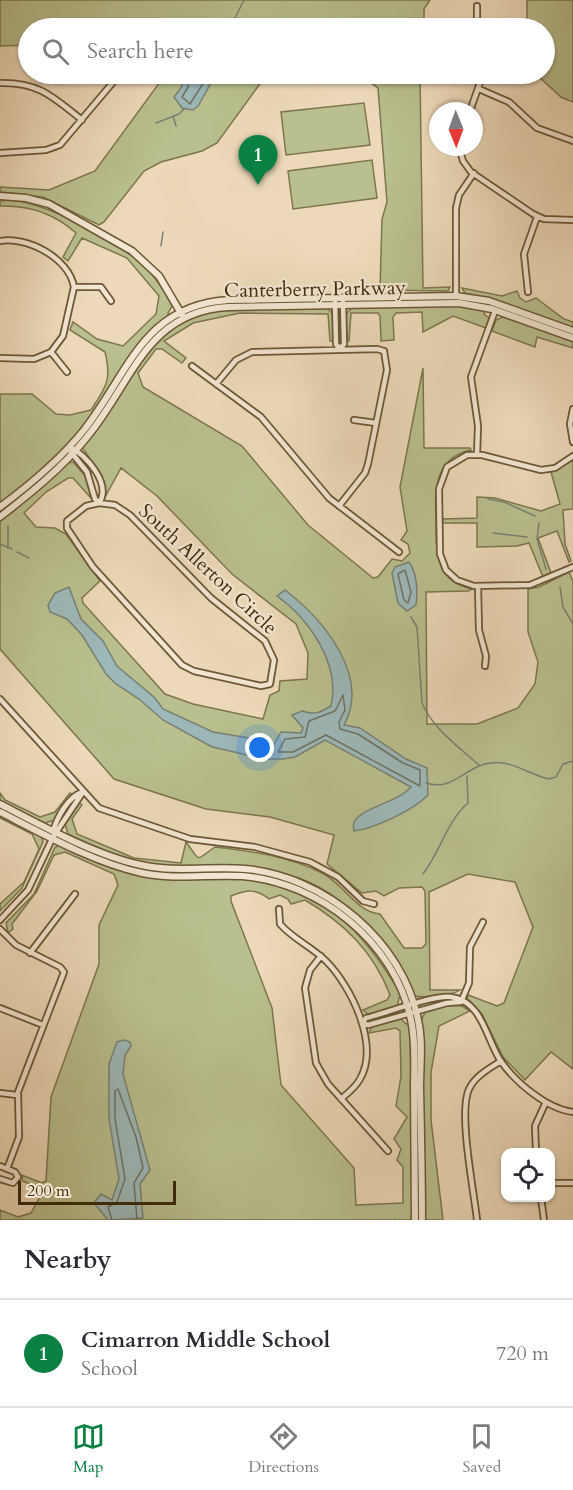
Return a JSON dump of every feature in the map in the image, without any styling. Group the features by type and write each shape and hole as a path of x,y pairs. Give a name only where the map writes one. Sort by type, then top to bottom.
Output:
{"street":[{"path":"477,6 477,18"},
{"path":"0,83 18,83"},
{"path":"26,84 37,87 82,120"},
{"path":"0,153 57,147 68,138 112,84"},
{"path":"474,102 481,84"},
{"path":"480,89 509,102 537,128 573,141"},
{"path":"462,156 474,173 537,217 573,220"},
{"path":"456,296 456,208 459,195 474,173"},
{"path":"0,196 26,198 54,206 132,251 159,276 182,315"},
{"path":"528,292 524,251 537,217"},
{"path":"0,241 23,242 57,260 69,271 74,287 63,336 51,352 34,359 0,358"},
{"path":"74,287 101,287 111,301"},
{"name":"Canterberry Parkway","path":"343,301 456,296 489,302 573,331"},
{"path":"335,301 336,344 340,349"},
{"name":"Canterberry Parkway","path":"0,517 44,482 72,451 104,415 146,348 182,315 223,307 335,301 459,303 495,310 573,338"},
{"path":"340,349 344,344 343,301"},
{"path":"477,454 478,426 471,377 495,310"},
{"path":"216,384 236,360 249,352 386,349 387,370 366,470 339,506"},
{"path":"51,352 67,372"},
{"path":"192,366 261,417 328,498 399,552"},
{"path":"573,409 570,420 573,442"},
{"path":"354,420 376,423"},
{"path":"72,451 87,472 94,499 99,503"},
{"name":"Canterberry Parkway","path":"0,507 72,451"},
{"path":"573,456 555,468 541,470 477,454 457,459 442,475 439,489 439,545 442,562 451,576 464,584 478,586 535,585 573,567"},
{"name":"South Allerton Circle","path":"99,503 113,504 127,513 211,598 265,641 274,660 270,684 263,687 221,678 191,670 180,663 93,567 67,528 67,521 80,510 99,503"},
{"path":"478,586 479,630 486,656 485,666"},
{"path":"0,699 97,807 201,840 255,847 317,865 338,878 361,899 374,904"},
{"path":"0,920 28,890 55,833 83,792"},
{"path":"0,804 55,833"},
{"path":"0,812 138,865 167,869 257,871 285,877 311,887 346,909 371,932 401,975 420,1038 422,1220"},
{"path":"200,848 201,840"},
{"path":"30,953 75,894"},
{"path":"279,909 280,924 321,956 344,982 362,1023 365,1053 363,1072 357,1084 341,1099"},
{"path":"461,1002 469,983 470,947 483,922"},
{"path":"0,929 13,943 62,968 63,974 17,1095 19,1137 7,1169"},
{"path":"321,956 306,982 313,1051 320,1073 388,1151"},
{"path":"362,1023 366,1018 461,1002 479,1016 501,1061 546,1104 573,1112"},
{"path":"0,1008 43,1025"},
{"path":"412,1009 415,1220"},
{"path":"477,1220 468,1146 467,1097 476,1079 501,1061"},
{"path":"0,1093 17,1095"},
{"path":"536,1148 534,1128 546,1104"},
{"path":"0,1166 15,1172 17,1179 12,1183 0,1179"},
{"path":"555,1183 573,1183"},
{"path":"542,1202 544,1220"}],"green space":[{"path":"0,0 430,0 424,9 424,18 18,18 18,45 0,46"},
{"path":"527,0 573,0 573,102 561,97 547,84 555,84 555,18 527,18"},
{"path":"159,84 260,84 217,143 202,151 161,162 144,171 104,222 99,225 43,197 0,192 0,187 49,190 95,171"},
{"path":"372,84 420,84 423,288 450,287 448,291 380,290 382,219 387,202 378,88"},
{"path":"364,103 370,145 286,155 281,112"},
{"path":"372,160 377,198 293,209 288,171"},
{"path":"9,200 62,215 118,246 150,272 172,306 168,313 169,316 155,326 133,351 98,408 78,434 47,466 0,505 0,394 32,394 56,414 70,415 91,410 108,377 105,352 70,330 73,322 97,339 123,346 156,314 159,296 127,258 82,238 68,261 63,257 76,233 68,226 41,212 21,207 0,206 0,201"},
{"path":"462,288 502,296 517,291 520,298 526,302 536,298 564,319 573,322 573,328 490,299 465,293"},
{"path":"458,306 485,310 484,314 489,318 486,328 453,316 423,332 422,312 396,313 393,317 394,340 381,341 378,313 351,313 349,341 347,341 346,314 353,307"},
{"path":"326,307 333,314 334,341 330,341 328,314 240,313 193,323 164,341 186,358 182,363 162,349 156,349 138,373 143,387 242,446 308,525 373,578 378,577 392,559 402,561 410,553 408,544 401,540 407,531 400,487 423,368 424,448 470,448 471,450 450,460 443,468 437,487 436,542 440,563 444,572 451,579 472,589 426,592 427,724 477,724 518,708 535,684 538,662 528,632 528,589 539,587 569,572 573,581 573,1069 551,1052 525,1080 503,1057 482,1014 467,998 468,995 497,1006 504,1003 533,927 515,882 468,874 429,892 430,990 460,990 437,996 414,996 389,955 359,918 321,888 300,878 259,870 174,868 140,863 68,834 65,824 79,803 82,805 72,819 77,834 134,858 181,863 186,842 199,858 215,847 257,853 299,863 324,874 365,909 380,914 404,948 422,948 426,944 425,891 422,887 399,888 384,896 376,891 362,893 327,864 334,835 270,817 206,809 114,779 0,649 0,519 67,463 73,462 88,479 91,498 73,478 68,478 46,492 24,513 36,527 55,528 66,534 100,581 82,598 83,603 165,694 193,704 263,719 270,695 279,691 280,681 307,679 308,653 296,624 232,574 157,496 121,468 105,497 99,472 82,447 154,342 182,322 213,311"},
{"path":"503,317 573,341 573,348 537,337 535,347 492,331 496,320"},
{"path":"573,460 573,509 563,510 565,544 571,561 569,562 557,531 538,538 551,573 543,577 529,543 517,546 477,547 477,523 443,523 443,519 477,518 477,497 495,498 541,511 560,504 551,472"},
{"path":"0,793 5,800 40,817 55,812 70,793 73,795 55,820 45,823 0,802"},
{"path":"0,814 41,834 43,842 22,888 0,911 0,904 24,882 39,849 32,834 0,818"},
{"path":"62,839 113,860 130,864 240,871 298,883 319,893 358,921 388,958 409,999 396,975 373,947 340,913 314,895 289,885 263,880 176,875 132,869 101,858"},
{"path":"63,844 105,864 131,872 236,878 291,889 315,900 336,914 372,950 402,997 399,998 397,1008 369,1015 363,1010 387,1000 390,995 375,965 345,929 305,900 291,904 288,899 280,895 269,899 260,893 251,891 231,896 272,1008 281,1085 354,1168 356,1205 403,1203 403,1167 397,1160 401,1149 394,1139 407,1117 396,1106 401,1076 400,1031 396,1028 369,1033 372,1026 401,1019 406,1024 410,1023 413,1220 0,1220 0,1210 18,1217 31,1213 42,1193 41,1188 22,1181 22,1175 42,1183 46,1181 51,1097 99,964 99,925 118,885 114,874 65,852 54,855 37,891 12,924 13,929 8,933 6,923 34,894 55,847"},
{"path":"449,1005 462,1006 470,1011 439,1026 431,1072 431,1120 443,1220 424,1220 421,1020 426,1011"}],"water":[{"path":"182,84 210,84 198,106 193,110 182,108 174,97"},
{"path":"409,562 415,577 417,594 416,605 407,611 398,603 392,573 395,567"},
{"path":"69,587 81,619 103,641 117,666 155,698 163,709 213,732 249,738 273,746 281,732 301,733 303,728 292,715 302,711 317,713 331,706 333,690 327,659 320,644 300,617 277,596 285,590 314,616 339,650 347,668 352,687 351,706 344,725 360,728 406,759 427,768 428,795 393,818 372,827 354,831 353,825 362,814 398,797 411,787 325,740 295,757 265,759 212,747 163,720 106,674 82,635 67,619 50,612 48,605 55,593"},
{"path":"123,1040 130,1042 131,1046 125,1055 123,1074 150,1170 140,1184 143,1218 108,1220 94,1203 101,1194 112,1200 119,1179 109,1119 109,1064 117,1042"}],"waterway":[{"path":"235,18 244,0"},
{"path":"156,123 179,114 184,109"},
{"path":"173,116 176,126"},
{"path":"161,246 163,232"},
{"path":"488,499 504,502 535,516"},
{"path":"539,523 537,539 546,569"},
{"path":"8,526 8,548"},
{"path":"493,533 527,537"},
{"path":"0,544 12,549"},
{"path":"17,552 29,558"},
{"path":"560,587 563,607 573,624"},
{"path":"411,617 417,627 422,703 440,729 480,766"},
{"path":"426,783 444,784 474,768 491,763 514,766 549,779 556,777 563,764 573,761"},
{"path":"423,874 454,819 468,803 467,776"}],"place":[{"name":"Cimarron Middle School","path":"258,185"}]}
